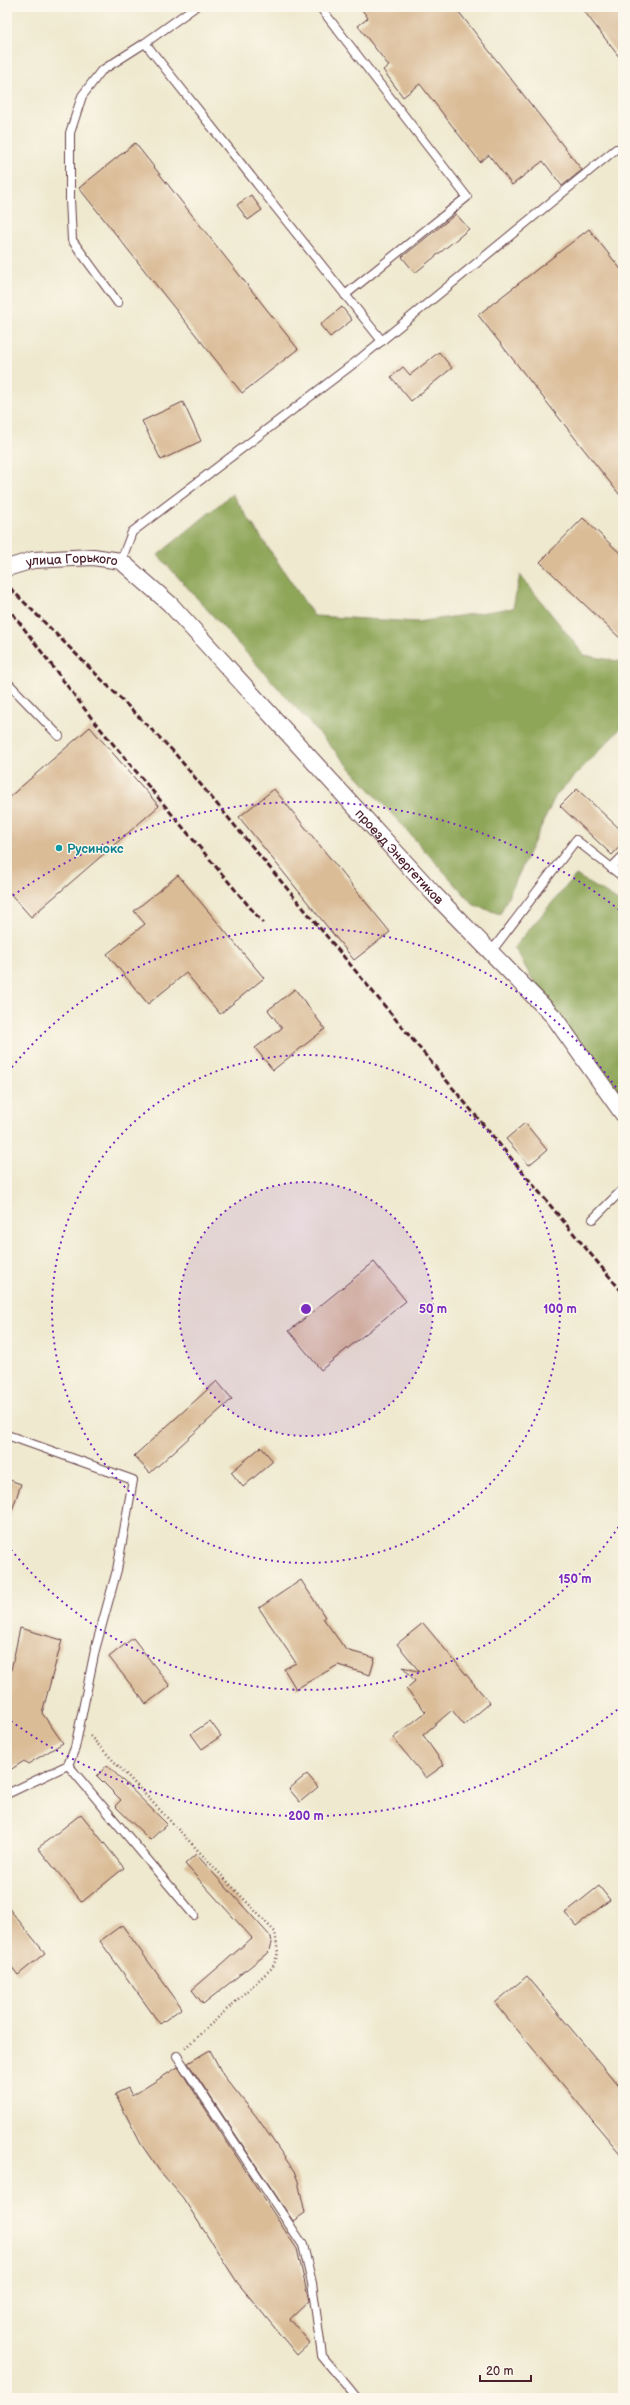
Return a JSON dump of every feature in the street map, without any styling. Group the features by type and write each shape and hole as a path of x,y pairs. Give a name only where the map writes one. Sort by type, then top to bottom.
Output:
{"street":[{"name":"улица Горького","path":"7,568 33,560 94,557 121,561 170,604"},
{"name":"проезд Энергетиков","path":"170,604 433,893 554,1016 623,1114"}],"lane":[{"path":"118,302 72,240 70,199 70,133 82,96 101,71 145,43 195,7"},
{"path":"320,7 467,197 345,295"},
{"path":"145,43 382,341"},
{"path":"121,561 132,532 382,341 616,149 623,149"},
{"path":"7,682 59,736"},
{"path":"491,952 576,840 623,877"},
{"path":"611,868 623,856"},
{"path":"594,1219 623,1189"},
{"path":"7,1436 133,1480 117,1570 95,1650 75,1748 68,1765 7,1794"},
{"path":"68,1765 194,1914"},
{"path":"177,2056 303,2245 312,2283 322,2356 357,2398"}],"path":[{"path":"80,1725 275,1932 278,1953 273,1968 177,2056"}],"green space":[{"path":"232,494 314,616 417,622 513,608 520,575 584,655 623,662 623,726 556,795 500,914 474,905 158,555"},
{"path":"576,875 623,904 623,1114 554,1017 514,947"}],"building":[{"path":"360,7 455,7 582,170 562,186 543,161 512,185 489,155 480,162 420,84 403,97 383,70 389,66 358,26 368,18"},
{"path":"581,7 623,7 623,62"},
{"path":"135,143 298,349 242,393 79,188"},
{"path":"251,195 262,210 248,220 237,205"},
{"path":"456,214 469,229 415,273 402,257"},
{"path":"589,229 623,272 623,499 478,315"},
{"path":"342,307 352,320 330,337 320,325"},
{"path":"439,352 452,368 411,401 391,377 403,367 410,375"},
{"path":"183,402 201,441 161,460 142,421"},
{"path":"583,518 623,556 623,641 540,562"},
{"name":"Русинокс","path":"90,727 159,806 31,917 7,890 7,799"},
{"path":"274,789 390,932 354,960 239,817"},
{"path":"577,789 623,832 623,843 612,855 560,806"},
{"path":"178,875 264,978 220,1014 186,973 148,1004 107,954 145,924 134,911"},
{"path":"295,989 325,1029 273,1070 255,1048 282,1028 268,1010"},
{"path":"525,1123 547,1150 529,1165 506,1139"},
{"path":"374,1262 406,1301 321,1370 289,1331"},
{"path":"217,1381 232,1399 150,1473 134,1456"},
{"path":"261,1447 273,1461 243,1487 231,1472"},
{"path":"7,1479 21,1484 9,1519 7,1519"},
{"path":"301,1580 325,1617 323,1618 346,1650 375,1658 370,1675 338,1665 296,1689 284,1669 296,1663 259,1608"},
{"path":"423,1623 490,1703 464,1725 452,1710 423,1735 444,1765 426,1778 393,1738 426,1712 406,1689 415,1681 403,1667 420,1672 397,1644"},
{"path":"20,1628 62,1640 42,1713 63,1743 28,1764 24,1761 7,1772 7,1689"},
{"path":"133,1638 170,1686 146,1704 109,1657"},
{"path":"210,1721 221,1736 202,1749 191,1734"},
{"path":"107,1765 167,1824 150,1840 115,1806 121,1800 97,1776"},
{"path":"307,1774 318,1787 300,1802 289,1789"},
{"path":"81,1814 124,1868 82,1902 38,1848"},
{"path":"196,1854 271,1937 272,1943 270,1950 265,1955 203,2004 192,1990 252,1938 185,1864"},
{"path":"599,1886 610,1900 576,1926 565,1913"},
{"path":"7,1906 45,1953 18,1975 7,1961"},
{"path":"122,1925 182,2008 160,2024 100,1941"},
{"path":"527,1976 623,2091 623,2157 495,2003"},
{"path":"210,2050 223,2075 256,2116 294,2171 298,2181 305,2213 293,2221 188,2063"},
{"path":"178,2067 297,2249 309,2301 290,2319 310,2343 297,2355 237,2282 183,2198 159,2170 141,2144 115,2094 128,2088 132,2096"}],"railway":[{"path":"7,580 12,590 172,750 623,1293"},
{"path":"7,606 93,720 263,923"}],"place":[{"name":"Русинокс","path":"59,848"}]}
